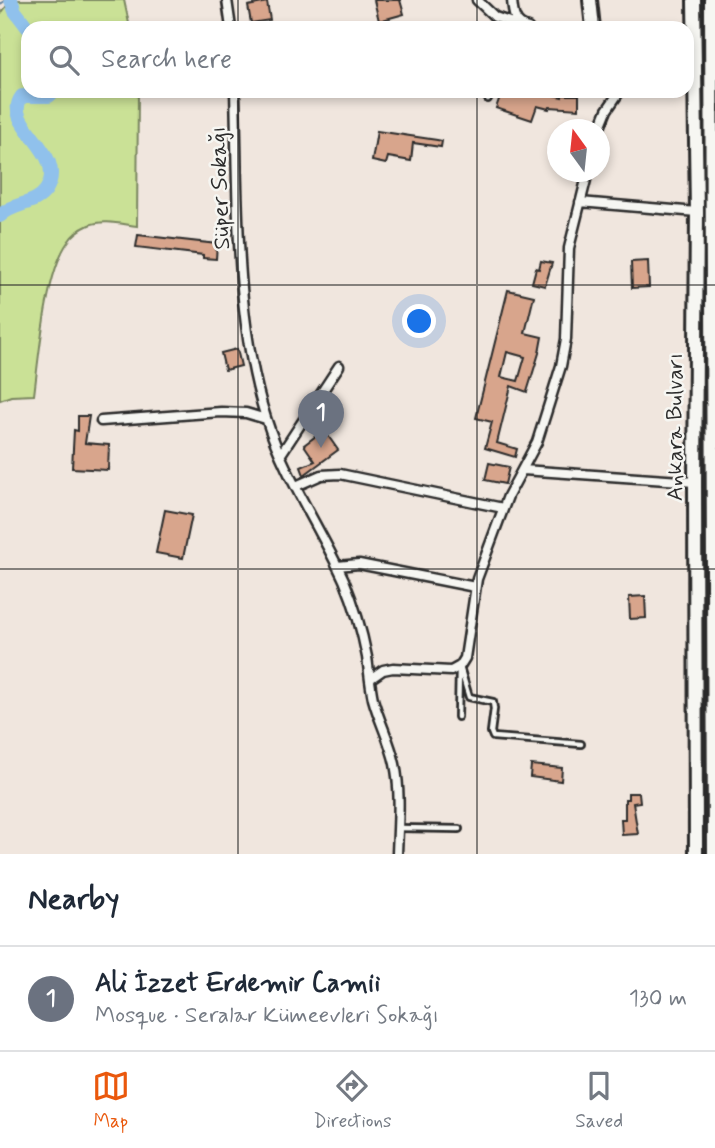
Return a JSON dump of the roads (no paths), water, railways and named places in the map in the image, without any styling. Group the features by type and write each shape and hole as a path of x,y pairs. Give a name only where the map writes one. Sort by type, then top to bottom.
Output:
{"main road":[{"path":"590,0 592,21"},
{"name":"Ankara Bulvarı","path":"693,21 694,0"},
{"name":"Ankara Bulvarı","path":"711,0 714,61 714,854"},
{"path":"694,50 714,61"},
{"path":"694,69 714,79"},
{"name":"Ankara Bulvarı","path":"692,98 697,212 696,854"}],"street":[{"path":"227,0 230,21"},
{"path":"477,0 495,17 505,21"},
{"path":"512,0 516,21"},
{"name":"Süper Sokağı","path":"235,98 242,284 254,374 266,419 296,486 337,566 355,611 367,655 373,699 395,765 399,789 397,854"},
{"path":"603,119 615,98"},
{"path":"370,680 387,668 446,671 460,666 467,651 475,587 503,508 543,426 561,366 566,339 569,248 585,182"},
{"path":"580,202 697,212"},
{"path":"281,454 339,366"},
{"path":"101,421 221,412 246,413 266,419"},
{"path":"523,470 695,482"},
{"path":"296,486 321,475 340,474 503,508"},
{"path":"337,566 359,564 475,587"}],"lane":[{"path":"458,717 460,666"},
{"path":"460,666 469,697 493,702 493,737 581,744"},
{"path":"398,828 459,829"}],"waterway":[{"path":"0,4 6,0"},
{"path":"11,0 23,21"},
{"path":"0,216 11,208 36,199 46,190 51,176 43,151 20,118 18,107 21,98"}],"place":[{"name":"Ali İzzet Erdemir Camii","path":"321,448"}]}
